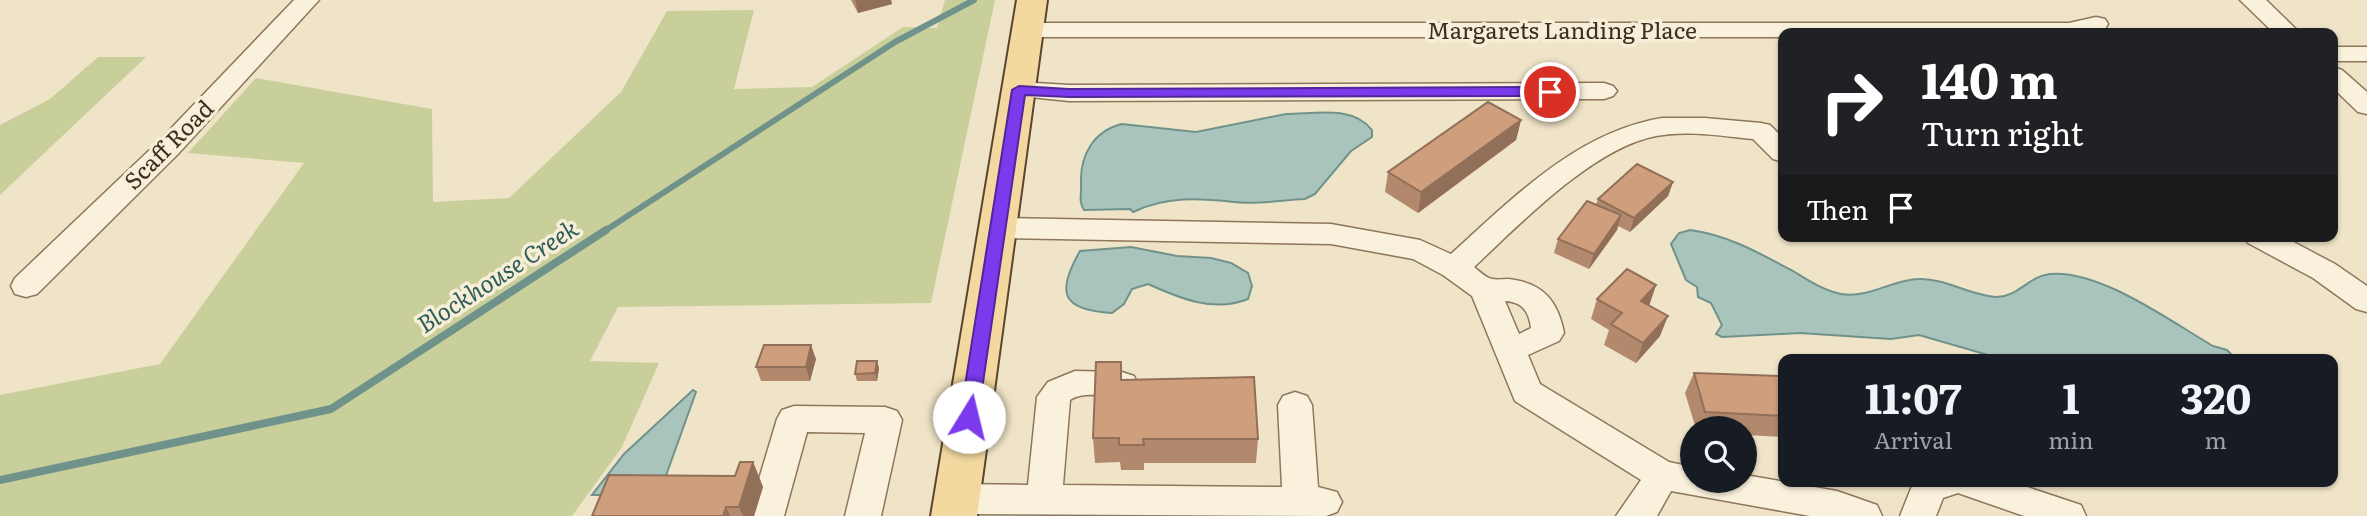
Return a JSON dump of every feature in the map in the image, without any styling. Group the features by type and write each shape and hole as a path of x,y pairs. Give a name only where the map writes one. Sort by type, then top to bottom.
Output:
{"main road":[{"path":"955,507 1030,15"}],"street":[{"name":"Scaff Road","path":"26,286 168,148 307,0"},
{"path":"2252,0 2283,28"},
{"name":"Margarets Landing Place","path":"1030,15 1930,28"},
{"name":"Margarets Landing Place","path":"2078,28 2096,24"},
{"path":"2338,54 2367,54"},
{"path":"2338,80 2367,106"},
{"path":"1019,90 1069,93 1604,91"},
{"path":"1454,268 1533,198 1602,146 1648,129 1685,125 1772,131"},
{"path":"998,228 1331,234 1420,250 1454,268 1485,290 1527,392 1680,478"},
{"path":"2269,242 2324,271 2367,301"},
{"path":"1485,290 1510,289 1535,298 1546,312 1548,333 1527,344 1509,348"},
{"path":"1044,499 1054,397 1058,389 1068,384 1122,385"},
{"path":"955,507 1044,499 1313,502 1295,405"},
{"path":"766,516 794,419 885,419 863,516"},
{"path":"1634,516 1648,502 1680,480"},
{"path":"1918,516 1929,487"},
{"path":"1983,487 2068,516"},
{"path":"1757,492 1837,506 1864,516"}],"green space":[{"path":"945,0 995,0 931,303 618,307 590,361 659,363 622,447 572,516 0,516 0,395 160,364 304,163 188,153 256,78 432,109 433,202 509,198 621,92 667,11 754,10 734,89 812,87 903,27 937,28"},
{"path":"98,57 146,57 0,195 0,125 50,99"}],"water":[{"path":"1286,114 1344,114 1364,122 1372,130 1372,137 1351,151 1315,194 1305,199 1251,203 1183,200 1158,203 1133,212 1130,209 1084,210 1082,207 1081,173 1086,154 1096,139 1112,127 1122,124 1196,132"},
{"path":"1690,230 1717,236 1780,264 1822,288 1841,294 1861,294 1909,280 1929,279 1997,297 2011,294 2036,278 2050,274 2069,275 2112,288 2231,354 1985,354 1919,335 1891,339 1800,333 1722,337 1716,334 1722,325 1711,303 1698,297 1697,287 1686,280 1671,244 1679,233"},
{"path":"1131,247 1231,263 1248,273 1252,286 1248,299 1222,305 1210,304 1184,299 1148,284 1132,289 1124,304 1112,313 1082,308 1073,303 1066,288 1072,266 1080,251"},
{"path":"693,390 696,392 659,495 592,495 624,454"}],"building":[{"path":"1488,102 1521,120 1421,192 1388,172"},
{"path":"1637,164 1673,182 1634,218 1598,199"},
{"path":"1587,201 1621,215 1594,254 1558,239"},
{"path":"1627,269 1656,285 1641,301 1668,316 1643,343 1611,324 1622,313 1597,299"},
{"path":"764,345 811,345 806,367 756,367"},
{"path":"857,361 877,361 875,373 855,374"},
{"path":"1096,362 1121,362 1121,380 1254,377 1258,439 1143,439 1144,445 1119,445 1119,438 1093,438"},
{"path":"1694,373 1778,376 1778,416 1705,412"},
{"path":"740,462 753,462 739,507 726,507 723,516 592,516 609,475 735,476"}],"waterway":[{"name":"Blockhouse Creek","path":"603,232 895,42 974,0"},
{"name":"Blockhouse Creek","path":"0,480 331,409 606,230"}],"route":[{"path":"969,417 1019,90 1069,93 1550,92"}]}
